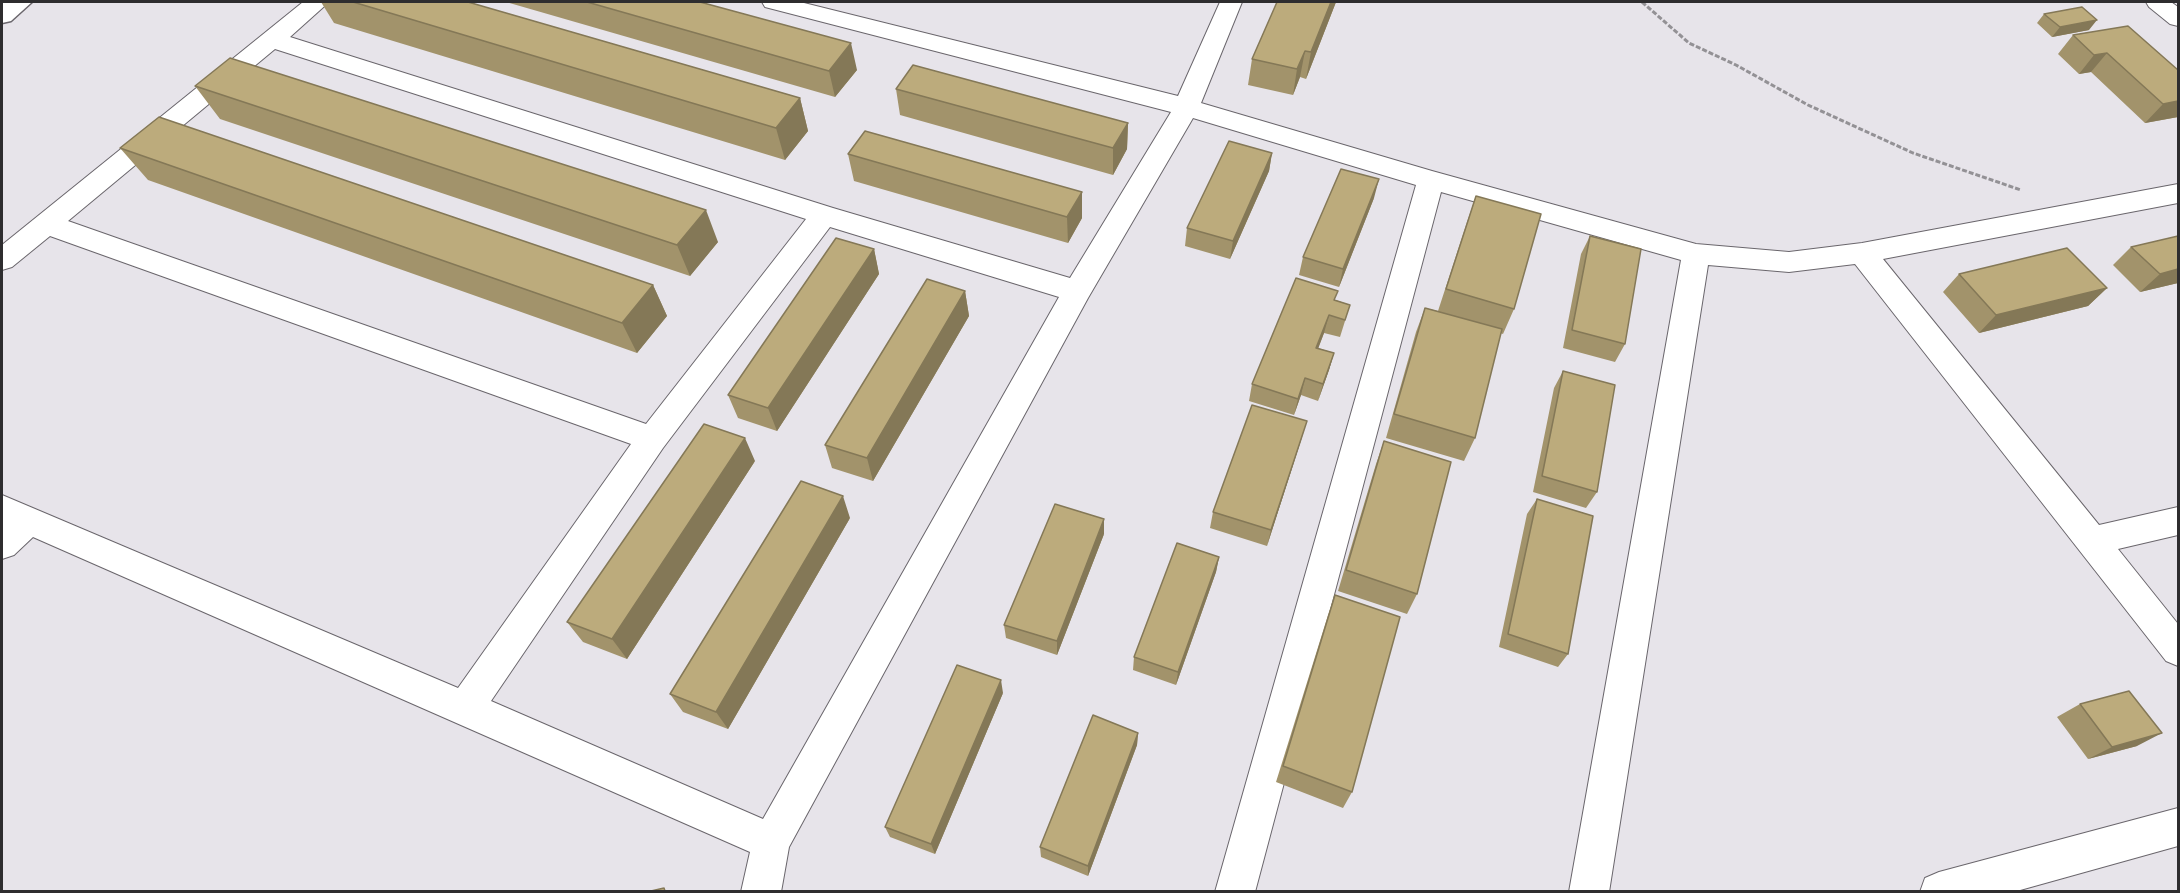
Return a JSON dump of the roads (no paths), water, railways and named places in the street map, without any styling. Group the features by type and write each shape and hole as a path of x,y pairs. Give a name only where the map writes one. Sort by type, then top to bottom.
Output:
{"main road":[{"path":"2,15 20,2"}],"street":[{"path":"2,260 317,2"},
{"path":"761,891 771,842 1077,291 1186,107 1231,2"},
{"path":"2157,2 2178,19"},
{"path":"784,3 1186,107 1431,180 1696,254 1789,262 1862,253 2178,193"},
{"path":"270,39 824,215 1077,291"},
{"path":"1235,891 1431,180"},
{"path":"465,708 652,439 824,215"},
{"path":"46,224 652,439"},
{"path":"1862,253 2178,650"},
{"path":"1589,891 1696,254"},
{"path":"2,545 15,515 771,842"},
{"path":"2093,542 2178,521"},
{"path":"1940,891 2178,827"}]}
